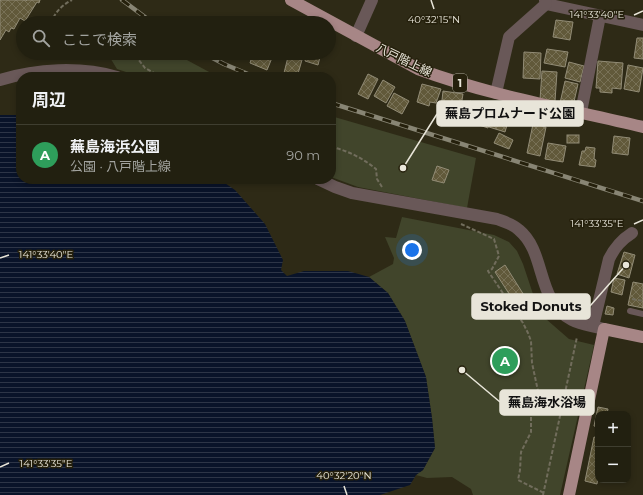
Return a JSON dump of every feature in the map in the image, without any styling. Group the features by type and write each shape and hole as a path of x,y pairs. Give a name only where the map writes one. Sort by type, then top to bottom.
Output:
{"main road":[{"name":"八戸階上線","path":"291,0 320,16"},
{"name":"八戸階上線","path":"336,25 418,69 511,98 643,127"},
{"path":"569,495 599,327 643,337"}],"street":[{"path":"356,36 372,0"},
{"path":"496,93 508,37 546,2 643,25"},
{"path":"580,112 600,16"},
{"path":"38,72 58,70 90,72"},
{"path":"0,80 16,75"},
{"path":"329,184 352,192 498,219 512,224 528,240 550,299 558,310 573,321 599,327 609,259 614,249 622,240 632,233"}],"lane":[{"path":"630,311 643,314"}],"path":[{"path":"53,16 64,4 72,0"},
{"path":"139,60 145,68 152,72"},
{"path":"336,148 373,166 376,169 379,183 382,187 388,190"},
{"path":"461,220 462,225 494,239 498,256 492,269 488,271 528,333 532,363 537,381 538,398 536,407 532,414 531,432 521,452 518,480 544,494 577,337"},
{"path":"517,315 541,299"},
{"path":"632,299 643,301"}],"green space":[{"path":"111,60 187,60 209,72 126,72 117,69"},
{"path":"336,117 476,158 467,208 358,187 336,179"},
{"path":"402,217 494,235 509,242 517,251 534,297 546,319 569,339 594,345 560,495 473,495 471,489 452,477 427,478 416,475 423,470 435,448 426,377 405,321 388,293 369,277 393,264 394,258 385,237 396,238"}],"water":[{"path":"0,115 16,115 16,184 226,184 235,190 265,224 283,260 281,270 287,276 304,271 348,271 369,277 388,293 405,321 426,377 435,448 423,470 416,475 410,485 380,495 0,495"}],"building":[{"path":"0,0 40,0 39,3 37,2 28,16 16,16 16,25 14,29 11,28 9,32 6,30 0,40"},
{"path":"556,20 573,22 570,40 553,37"},
{"path":"637,38 643,38 643,59 634,58"},
{"path":"547,49 568,52 565,67 544,63"},
{"path":"524,52 541,53 540,79 523,78"},
{"path":"251,60 271,60 267,70 250,63"},
{"path":"287,60 302,60 298,72 284,72"},
{"path":"305,60 319,60 318,65"},
{"path":"598,61 623,63 621,89 612,88 612,93 600,92 600,88 596,88"},
{"path":"569,62 584,66 580,82 565,78"},
{"path":"628,65 643,68 639,92 624,89"},
{"path":"542,71 557,72 555,101 540,100"},
{"path":"368,74 378,79 368,99 358,94"},
{"path":"383,80 395,87 386,103 374,96"},
{"path":"565,81 578,84 573,106 560,103"},
{"path":"422,84 441,89 436,103 430,102 429,106 417,102"},
{"path":"443,91 463,94 460,112 441,109"},
{"path":"394,93 409,101 402,114 387,106"},
{"path":"470,101 481,106 475,122 463,117"},
{"path":"481,107 493,111 488,128 476,124"},
{"path":"503,109 511,111 505,132 489,127 494,111 502,113"},
{"path":"533,124 546,127 540,156 527,153"},
{"path":"499,133 513,140 509,149 494,143"},
{"path":"567,135 579,135 579,143 567,143"},
{"path":"614,136 630,138 628,155 612,153"},
{"path":"548,143 566,146 563,162 545,159"},
{"path":"586,147 595,148 595,167 579,165 582,151 585,151"},
{"path":"437,166 449,170 444,183 432,180"},
{"path":"624,252 635,255 629,278 617,274"},
{"path":"505,265 527,300 517,306 495,272"},
{"path":"614,278 625,280 622,295 611,292"},
{"path":"633,282 643,284 643,308 628,305"},
{"path":"607,306 614,308 613,315 605,314"},
{"path":"598,407 608,409 608,411 597,411"},
{"path":"594,437 595,483 597,484 585,481"}],"railway":[{"path":"122,0 144,16"},
{"path":"216,60 243,72"},
{"path":"336,105 643,201"}],"place":[{"name":"蕪島プロムナード公園","path":"403,168"},
{"name":"Stoked Donuts","path":"626,265"},
{"name":"蕪島海浜公園","path":"505,361"},
{"name":"蕪島海水浴場","path":"462,370"}]}
